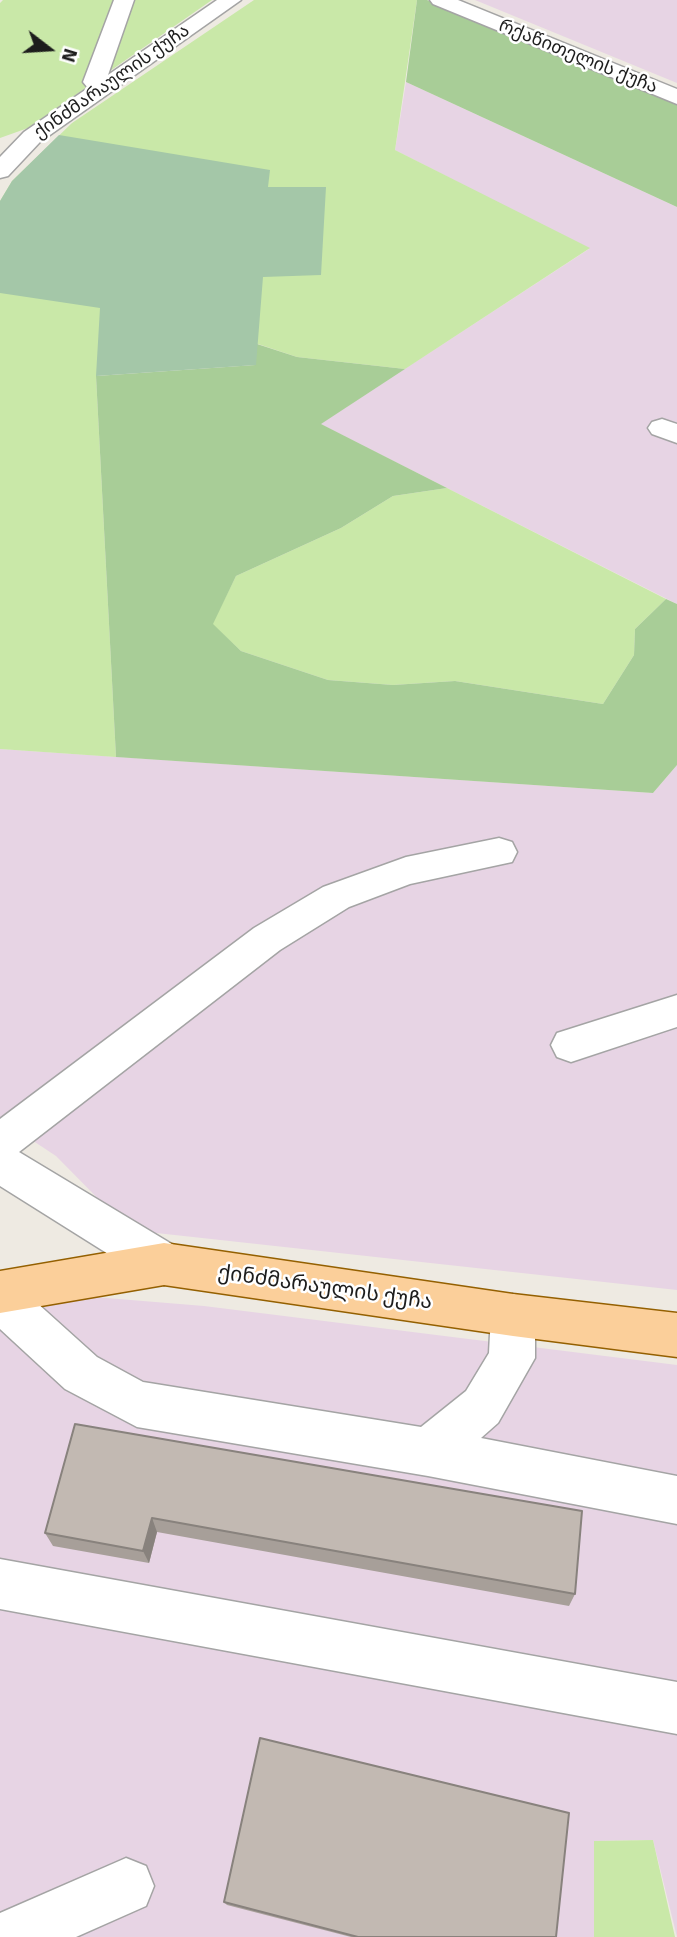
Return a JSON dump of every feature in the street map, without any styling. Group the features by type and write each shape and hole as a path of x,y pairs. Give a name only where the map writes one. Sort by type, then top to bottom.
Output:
{"main road":[{"path":"0,1292 164,1264"},
{"name":"ქინძმარაულის ქუჩა","path":"164,1264 513,1315 677,1335"}],"street":[{"path":"105,88 94,82 124,0"},
{"name":"ქინძმარაულის ქუჩა","path":"0,171 32,136 231,0"},
{"name":"რქაწითელის ქუჩა","path":"440,0 677,97"},
{"path":"0,148 32,136"},
{"path":"0,1143 267,939 336,897 406,871 499,852"},
{"path":"571,1045 677,1011"},
{"name":"ქინძმარაულის ქუჩა","path":"0,1163 164,1264"},
{"path":"0,1298 81,1373 137,1404 428,1452 677,1500"},
{"path":"428,1452 482,1408 512,1359 513,1315"},
{"path":"0,1584 677,1708"},
{"path":"11,1937 127,1886"}],"shaded area":[{"path":"475,0 677,0 677,83"},
{"path":"406,82 677,207 677,604 320,424 589,249 395,150"},
{"path":"0,749 653,793 677,765 677,1290 129,1230 56,1156 0,1119"},
{"path":"82,1296 204,1306 677,1365 677,1937 653,1840 594,1841 594,1937 0,1937 0,1320"}],"green space":[{"path":"3,0 212,0 28,128 0,138 0,3"},
{"path":"254,0 417,0 395,150 590,248 405,369 297,357 258,344 96,376 116,757 0,749 0,201 12,181 72,123"},
{"path":"417,0 427,0 677,103 677,207 406,82"},
{"path":"59,135 270,170 268,187 326,187 321,275 263,277 256,365 96,376 100,308 0,293 0,201 12,181"},
{"path":"257,344 297,357 405,369 321,424 447,488 393,496 341,528 236,576 213,624 241,651 328,680 393,685 455,681 603,704 634,655 635,629 666,599 677,604 677,765 653,793 116,757 96,376 255,365"},
{"path":"447,488 666,599 635,629 634,655 603,704 455,681 393,685 328,680 241,651 212,624 236,576 341,528 393,496"},
{"path":"653,1840 675,1937 594,1937 594,1841"}],"building":[{"path":"75,1424 582,1511 575,1594 152,1518 143,1551 45,1533"},
{"path":"260,1738 569,1813 556,1937 358,1937 224,1902"}]}
